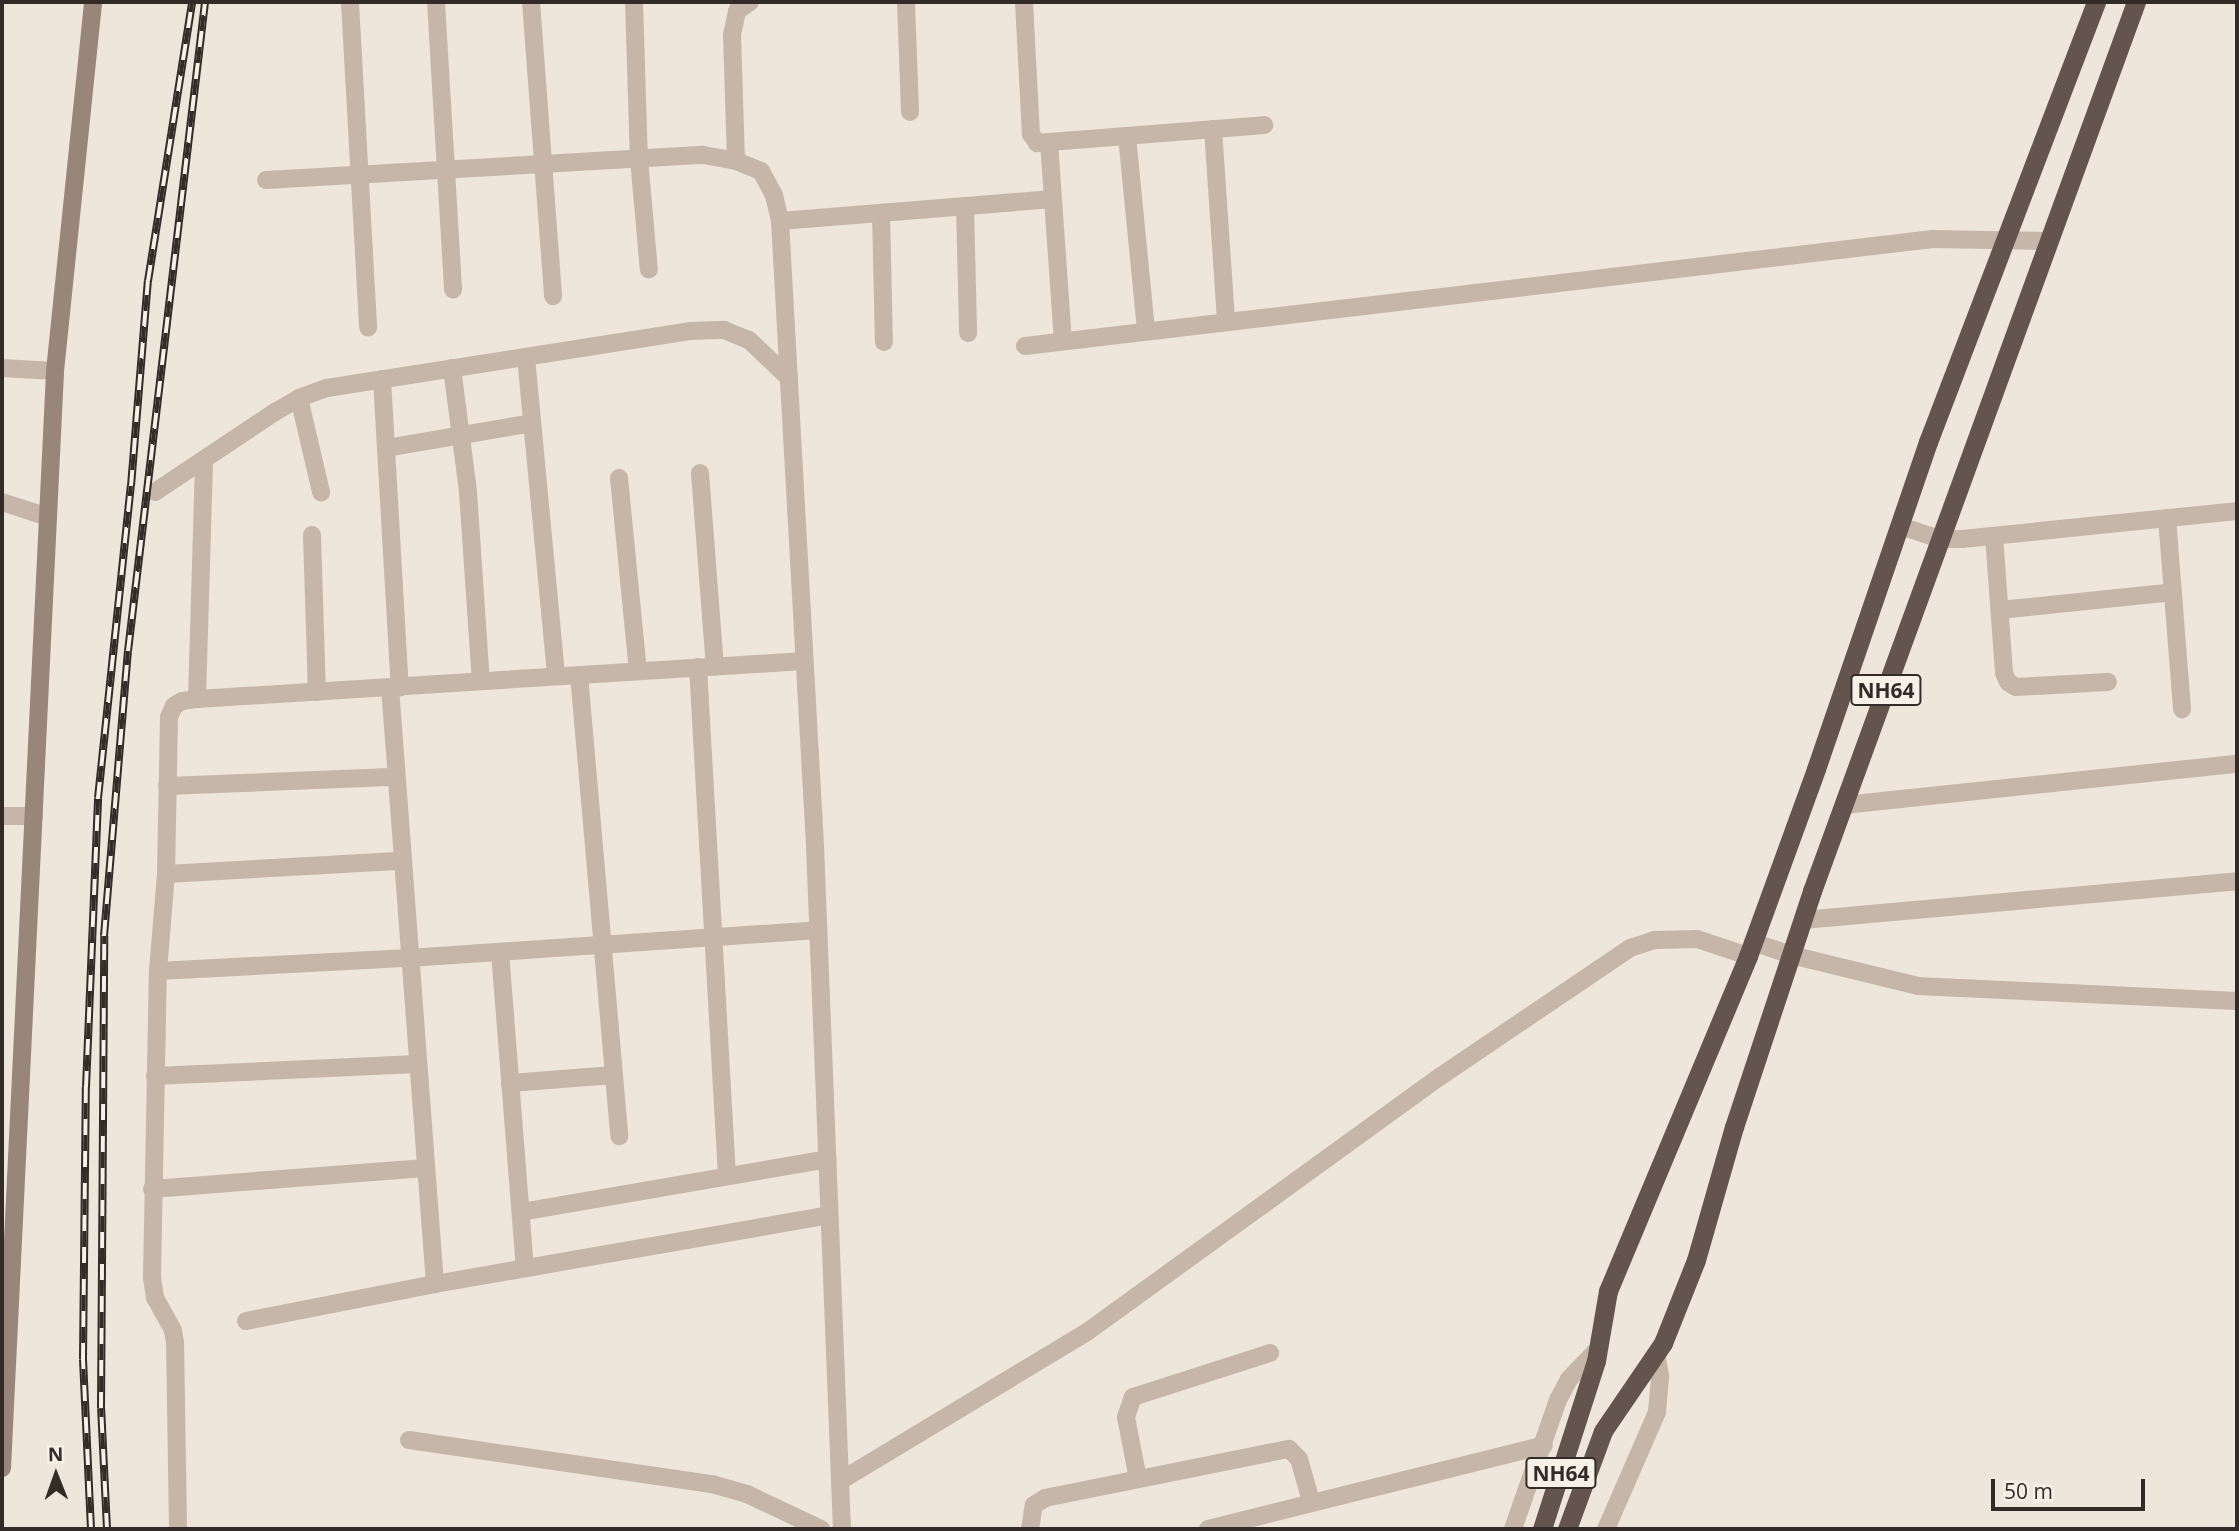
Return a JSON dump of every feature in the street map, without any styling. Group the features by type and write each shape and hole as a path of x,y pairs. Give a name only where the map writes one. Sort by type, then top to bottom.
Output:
{"highway":[{"name":"NH64","path":"1542,1529 1598,1349 1608,1291 1751,949 1900,526 2096,2"},
{"name":"NH64","path":"1567,1529 1603,1431 1656,1354 1696,1260 1734,1127 1803,920 2136,2"}],"main road":[{"path":"2,1468 4,1378 55,371 90,2"}],"street":[{"path":"436,2 453,289"},
{"path":"531,2 541,164 553,296"},
{"path":"634,2 639,159 649,270"},
{"path":"736,161 733,34 737,10 750,2"},
{"path":"906,2 910,111"},
{"path":"1024,2 1031,134 1037,143 1264,125"},
{"path":"350,3 368,328"},
{"path":"1213,129 1226,322"},
{"path":"1127,136 1146,331"},
{"path":"1049,142 1063,341"},
{"path":"266,180 703,155 736,161 761,171 774,195 780,221 818,930 842,1529"},
{"path":"780,221 1053,199"},
{"path":"965,206 968,332"},
{"path":"881,213 884,342"},
{"path":"1025,346 1933,239 2006,238 2049,241"},
{"path":"155,492 299,398 327,388 690,331 724,330 749,340 789,378"},
{"path":"526,357 556,676"},
{"path":"2,368 55,371"},
{"path":"453,368 462,435 481,681"},
{"path":"382,379 395,687 396,777 435,1284"},
{"path":"299,398 321,492"},
{"path":"386,448 532,423"},
{"path":"197,699 204,461"},
{"path":"700,473 714,937 727,1176"},
{"path":"619,478 638,671"},
{"path":"2,502 48,517"},
{"path":"1900,526 1940,539 2237,511"},
{"path":"2167,518 2182,709"},
{"path":"313,534 317,692"},
{"path":"1994,536 2004,673 2008,682 2016,687 2108,682"},
{"path":"2000,610 2173,592"},
{"path":"178,1529 175,1343 173,1330 155,1297 152,1189 158,971 166,874 169,717 174,706 182,701 197,699 804,661"},
{"path":"579,675 619,1136"},
{"path":"1844,805 2237,764"},
{"path":"167,786 396,777"},
{"path":"2,816 34,816"},
{"path":"166,874 402,861"},
{"path":"1803,920 2237,881"},
{"path":"158,971 409,958 818,930"},
{"path":"840,1481 1087,1332 1441,1076 1630,948 1654,940 1698,939 1791,955 1918,986 2237,1001"},
{"path":"500,952 525,1268"},
{"path":"155,1076 417,1064"},
{"path":"510,1083 614,1075"},
{"path":"521,1212 827,1159"},
{"path":"152,1189 425,1168"},
{"path":"246,1321 435,1284 829,1215"},
{"name":"NH64","path":"1513,1529 1569,1379 1598,1349"},
{"path":"1138,1479 1126,1417 1133,1397 1270,1353"},
{"path":"1606,1529 1657,1412 1660,1376 1656,1354"},
{"path":"409,1440 712,1484 747,1494 821,1529"},
{"path":"1208,1529 1311,1501 1544,1445"},
{"path":"1030,1529 1034,1505 1045,1497 1289,1449 1299,1458 1311,1501"}],"railway":[{"path":"91,1529 83,1359 86,1087 98,798 131,486 148,281 192,2"},
{"path":"107,1529 101,1408 104,936 128,651 205,2"}]}
